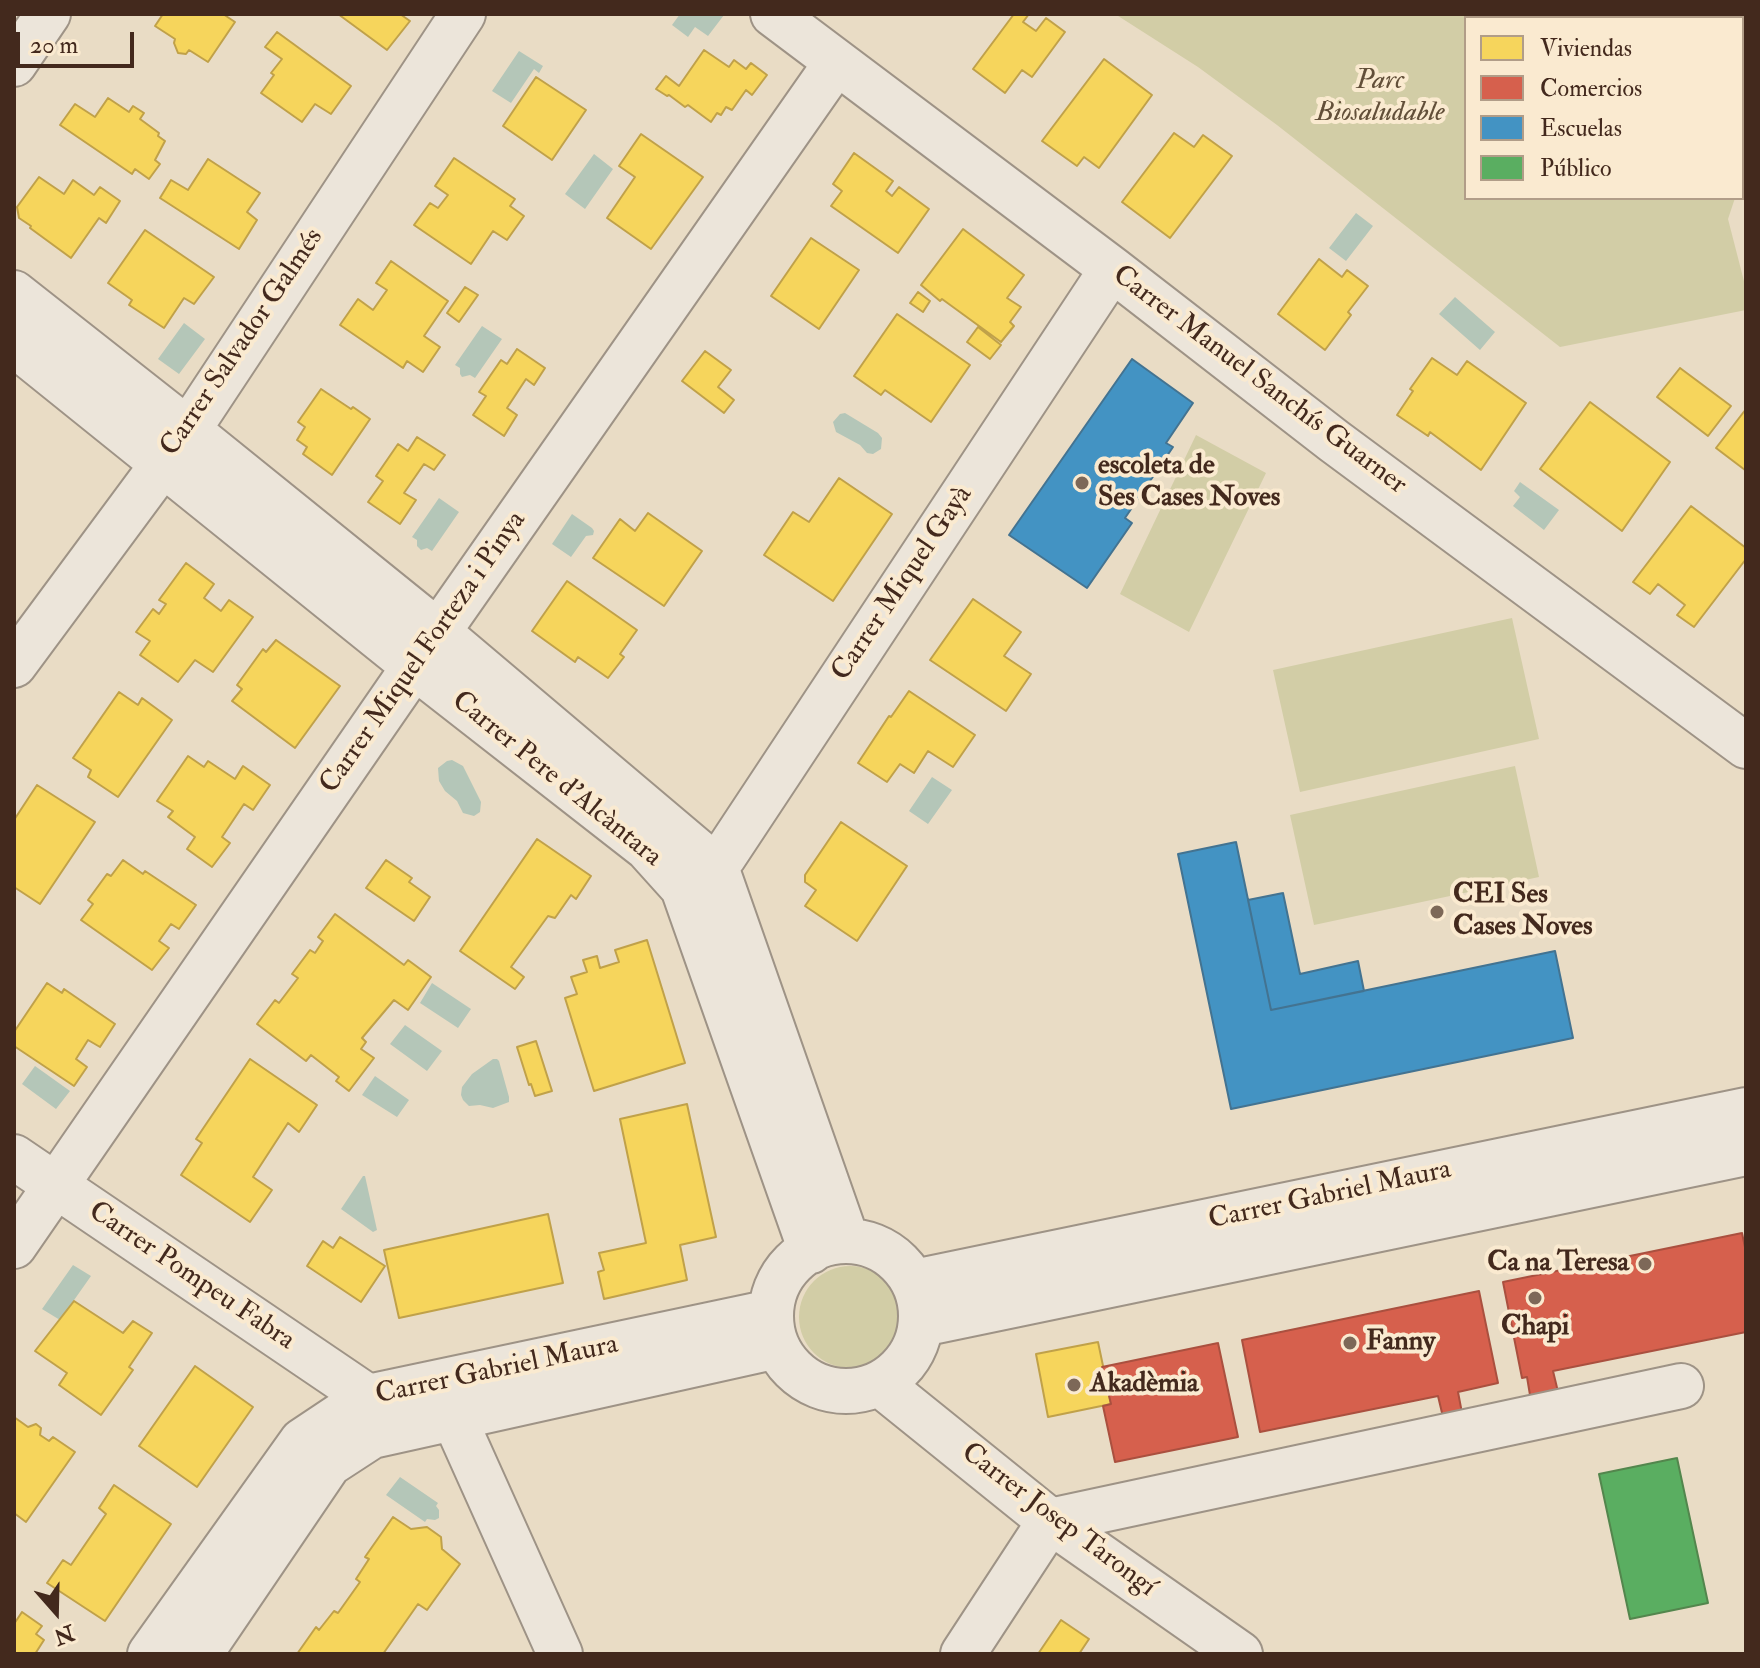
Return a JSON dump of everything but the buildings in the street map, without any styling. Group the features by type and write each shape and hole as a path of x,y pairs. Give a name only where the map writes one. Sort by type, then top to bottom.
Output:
{"street":[{"path":"14,64 48,14"},
{"name":"Carrer Salvador Galmés","path":"14,665 176,446 463,14"},
{"name":"Carrer Manuel Sanchís Guarner","path":"773,14 1112,269 1334,441 1746,746"},
{"name":"Carrer Miquel Forteza i Pinya","path":"14,1246 836,63"},
{"name":"Carrer Miquel Gayà","path":"699,877 1112,269"},
{"path":"14,293 176,446"},
{"name":"Carrer Pere d'Alcàntara","path":"14,344 176,446 426,649 647,848 699,877"},
{"path":"699,877 829,1246"},
{"name":"Carrer Gabriel Maura","path":"918,1303 1746,1110"},
{"name":"Carrer Gabriel Maura","path":"918,1303 1746,1153"},
{"name":"Carrer Pompeu Fabra","path":"14,1157 368,1397"},
{"path":"871,1245 889,1254 905,1268 918,1303 915,1348 901,1369 880,1384 858,1391 836,1391 814,1385 799,1375 786,1362 774,1329 775,1290 786,1271 802,1256 829,1246 871,1245"},
{"name":"Carrer Gabriel Maura","path":"200,1654 329,1464 372,1436 447,1400 774,1329"},
{"name":"Carrer Josep Tarongí","path":"880,1384 1050,1521 1240,1654"},
{"path":"963,1654 1050,1521 1681,1386"},
{"name":"Carrer Gabriel Maura","path":"150,1654 302,1441 368,1397 447,1400"},
{"path":"447,1400 560,1654"}],"green space":[{"name":"Parc Biosaludable","path":"1115,14 1700,14 1702,16 1464,16 1464,200 1734,200 1728,219 1746,289 1746,310 1560,347 1277,125 1198,67"},
{"path":"1196,435 1266,473 1189,632 1120,594"},
{"path":"1512,618 1539,739 1300,792 1273,670"},
{"path":"1515,766 1539,877 1314,925 1290,815"},
{"path":"850,1266 870,1269 893,1288 898,1297 901,1317 898,1337 879,1360 870,1365 850,1368 830,1365 807,1346 802,1337 799,1317 802,1297 821,1274 830,1269"}],"shaded area":[{"path":"680,14 724,15 708,36 695,27 688,37 672,25"},
{"path":"519,51 543,66 539,73 534,69 511,103 492,91"},
{"path":"594,154 613,169 585,209 565,194"},
{"path":"1356,213 1373,226 1346,261 1329,248"},
{"path":"1455,297 1495,332 1480,350 1439,314"},
{"path":"184,323 205,339 179,374 158,359"},
{"path":"482,326 502,339 475,378 470,375 462,377 460,368 455,365"},
{"path":"845,413 878,433 882,438 881,449 873,454 867,453 860,445 836,432 833,422"},
{"path":"1520,482 1559,510 1544,530 1513,506 1520,497 1514,491"},
{"path":"439,498 459,512 432,551 427,548 421,550 417,540 412,537"},
{"path":"572,514 594,531 593,535 586,536 571,557 552,544"},
{"path":"452,760 463,766 481,802 480,812 474,816 463,813 439,781 438,768"},
{"path":"932,777 952,790 928,824 909,811"},
{"path":"432,983 471,1009 458,1028 420,1003"},
{"path":"405,1025 442,1051 427,1071 390,1044"},
{"path":"493,1059 499,1061 509,1102 493,1108 469,1106 461,1095 462,1087 472,1074"},
{"path":"35,1066 70,1091 56,1109 22,1084"},
{"path":"375,1076 409,1100 397,1117 362,1095"},
{"path":"363,1176 377,1230 373,1232 341,1209"},
{"path":"73,1265 91,1276 60,1320 42,1309"},
{"path":"400,1477 438,1503 439,1518 425,1522 386,1495"}],"place":[{"name":"escoleta de Ses Cases Noves","path":"1082,483"},
{"name":"CEI Ses Cases Noves","path":"1437,912"},
{"name":"Ca na Teresa","path":"1645,1264"},
{"name":"Chapi","path":"1535,1298"},
{"name":"Fanny","path":"1350,1343"},
{"name":"Akadèmia","path":"1074,1385"}]}
